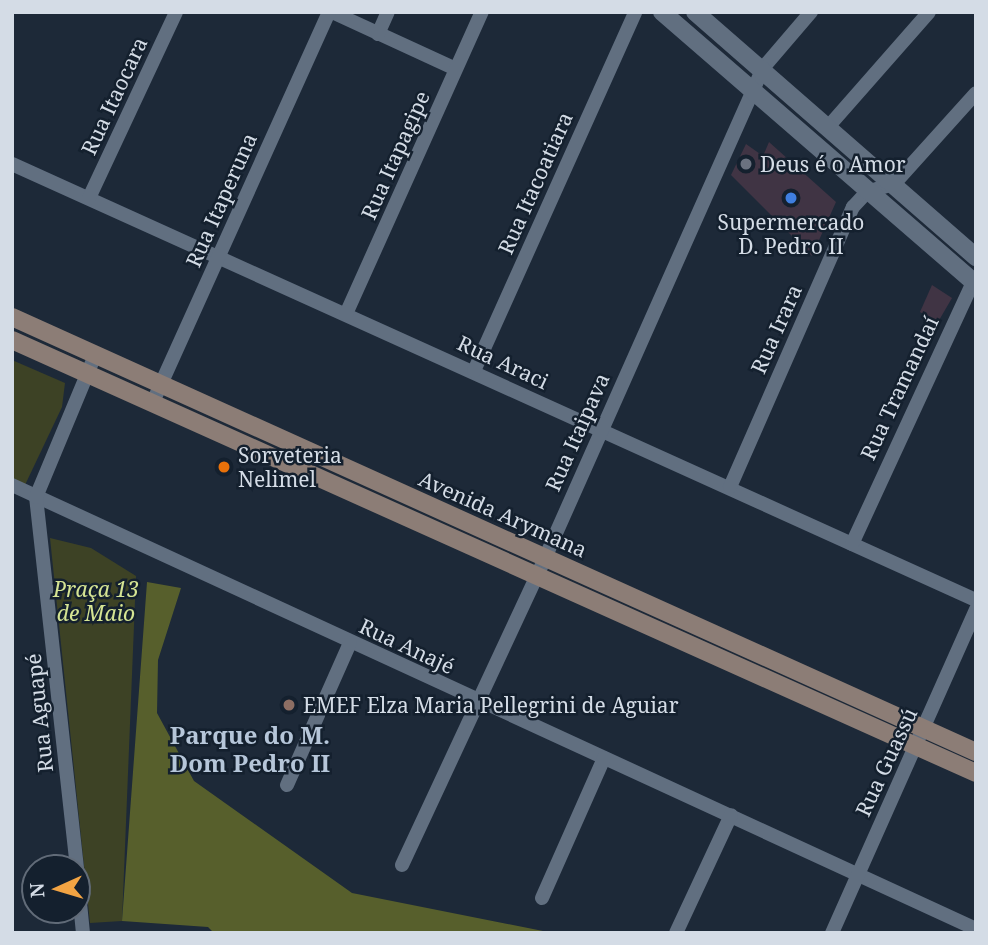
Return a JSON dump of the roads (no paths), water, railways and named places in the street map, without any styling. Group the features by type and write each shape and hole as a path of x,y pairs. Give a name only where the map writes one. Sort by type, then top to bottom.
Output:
{"main road":[{"name":"Avenida Arymana","path":"12,317 976,752"},
{"name":"Avenida Arymana","path":"12,340 976,774"}],"street":[{"name":"Rua Itaocara","path":"89,198 176,12"},
{"path":"330,12 456,69"},
{"name":"Rua Itaperuna","path":"152,404 330,12"},
{"path":"379,34 388,12"},
{"name":"Rua Itapagipe","path":"346,314 482,12"},
{"name":"Rua Itacoatiara","path":"474,371 635,12"},
{"path":"662,12 974,283"},
{"path":"695,12 973,249 974,283"},
{"name":"Rua Itaipava","path":"402,865 545,558 599,431 763,68 811,12"},
{"path":"828,127 929,12"},
{"path":"867,192 894,184 976,93"},
{"name":"Rua Araci","path":"12,164 976,600"},
{"name":"Rua Irara","path":"730,487 853,207 867,192"},
{"name":"Rua Tramandaí","path":"852,544 974,283"},
{"name":"Rua Aguapé","path":"75,854 36,498 95,355"},
{"name":"Rua Anajé","path":"12,485 477,702 858,872 976,929"},
{"name":"Rua Guassú","path":"832,933 976,609"},
{"path":"287,785 351,643"},
{"path":"542,898 604,758"},
{"path":"676,933 731,815"},
{"path":"78,933 83,932"}],"place":[{"name":"Deus é o Amor","path":"746,164"},
{"name":"Supermercado D. Pedro II","path":"791,198"},
{"name":"Sorveteria Nelimel","path":"224,467"},
{"name":"EMEF Elza Maria Pellegrini de Aguiar","path":"289,705"}],"district":[{"name":"Parque do M. Dom Pedro II","path":"250,749"}],"park label":[{"name":"Praça 13 de Maio","path":"96,601"}]}
